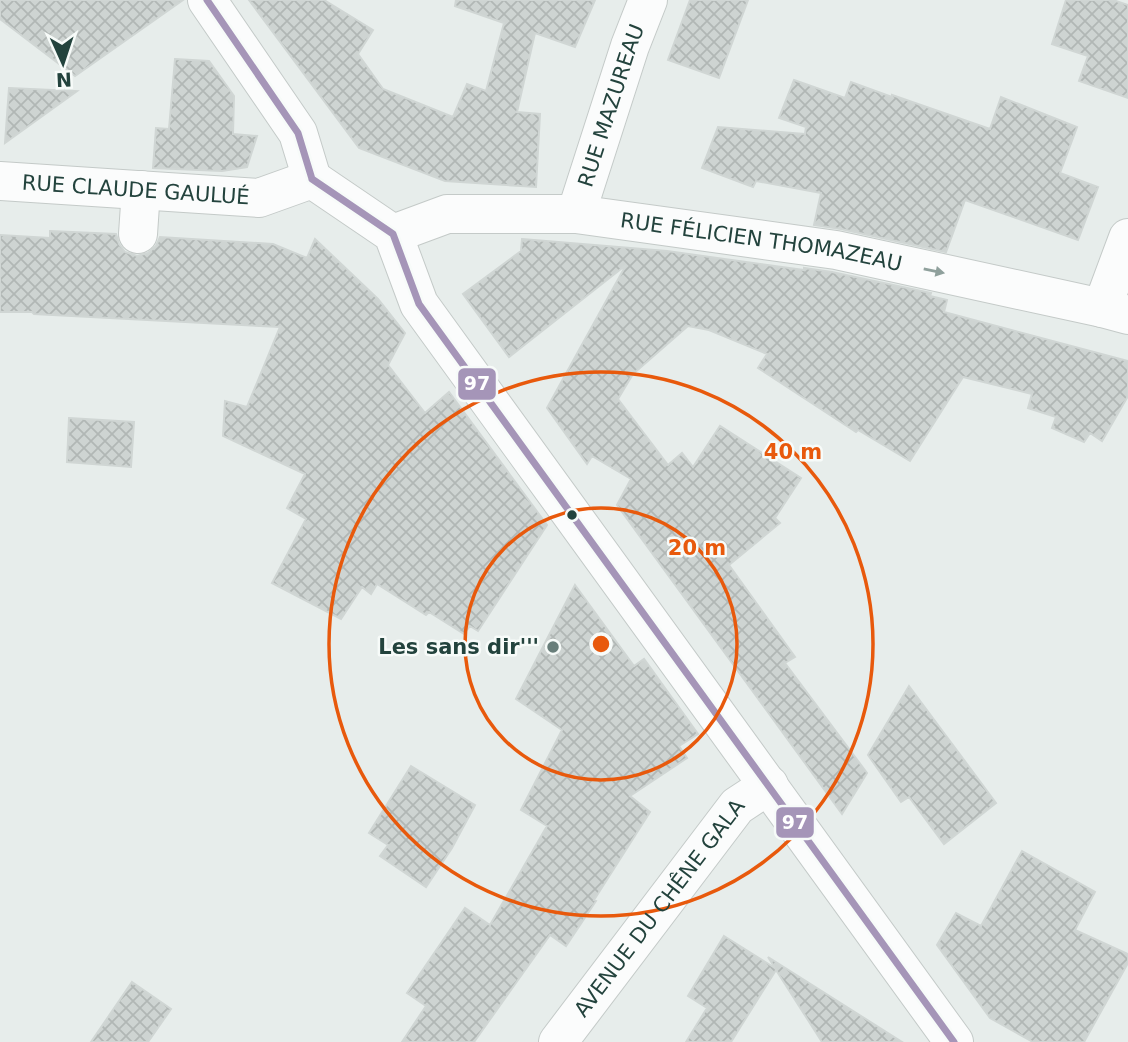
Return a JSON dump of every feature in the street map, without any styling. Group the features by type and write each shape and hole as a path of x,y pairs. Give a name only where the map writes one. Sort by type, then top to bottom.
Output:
{"street":[{"path":"207,0 298,133 312,179 393,234 419,304 954,1042"},
{"name":"RUE MAZUREAU","path":"576,214 630,46 648,0"},
{"name":"RUE CLAUDE GAULUÉ","path":"0,181 259,198 312,179"},
{"path":"138,234 141,190"},
{"name":"RUE FÉLICIEN THOMAZEAU","path":"393,234 447,214 576,214 836,250 1115,312"},
{"path":"1115,312 1128,238"},
{"name":"AVENUE DU CHÊNE GALA","path":"558,1042 737,806 769,785"}],"building":[{"path":"0,0 183,0 75,76 0,19"},
{"path":"249,0 324,0 373,30 358,54 383,89 453,117 467,84 486,91 504,23 455,6 456,0 595,0 575,47 535,33 517,112 540,114 536,187 445,181 359,148"},
{"path":"690,0 748,0 719,78 668,60"},
{"path":"1066,0 1113,0 1128,5 1128,98 1079,81 1088,56 1052,44"},
{"path":"175,59 209,61 234,96 233,134 257,136 247,167 222,171 153,168 156,128 169,129"},
{"path":"794,80 845,98 851,82 990,129 1001,97 1077,127 1060,173 1098,187 1078,240 965,200 946,252 814,225 821,193 756,181 753,187 702,168 718,127 805,134 806,127 779,118"},
{"path":"9,88 77,91 5,143"},
{"path":"50,231 116,234 125,252 137,256 148,253 156,246 160,237 273,244 307,258 315,239 378,299 405,333 388,365 425,413 449,392 547,525 478,631 470,626 464,634 429,612 426,615 377,584 371,594 362,587 341,619 272,583 306,519 287,508 305,474 223,436 225,401 247,407 280,327 0,312 0,235 50,238"},
{"path":"522,239 667,251 832,272 931,293 930,296 947,300 944,312 1128,361 1128,396 1102,441 1090,433 1084,442 1052,428 1056,417 1028,408 1032,394 963,377 910,461 858,430 856,432 758,368 767,354 709,330 688,326 633,374 618,399 668,465 682,453 693,467 720,426 801,478 775,518 780,523 729,565 795,657 785,663 867,773 842,814 617,505 631,479 592,456 587,464 547,408 626,265 509,357 463,294 521,251"},
{"path":"69,418 134,422 131,467 67,462"},
{"path":"575,585 634,666 644,659 698,734 679,746 687,758 630,796 650,812 594,900 596,901 566,946 550,935 474,1042 402,1042 426,1006 407,993 465,908 490,925 547,826 521,810 562,730 516,699"},
{"path":"909,686 996,803 944,844 909,797 901,802 868,755"},
{"path":"411,766 475,805 452,848 426,887 380,856 388,845 369,833"},
{"path":"1022,851 1095,892 1075,930 1128,954 1128,963 1084,1042 1033,1042 990,1018 937,945 956,913 981,926"},
{"path":"724,936 775,968 768,957 902,1042 822,1042 776,970 731,1042 686,1042 707,1008 688,996"},
{"path":"132,982 171,1009 148,1042 91,1042"}],"transit line":[{"name":"97","path":"207,0 298,133 312,179"},
{"name":"97","path":"312,179 393,234 419,304 954,1042"}],"place":[{"name":"Les sans dir'''","path":"553,647"}]}
